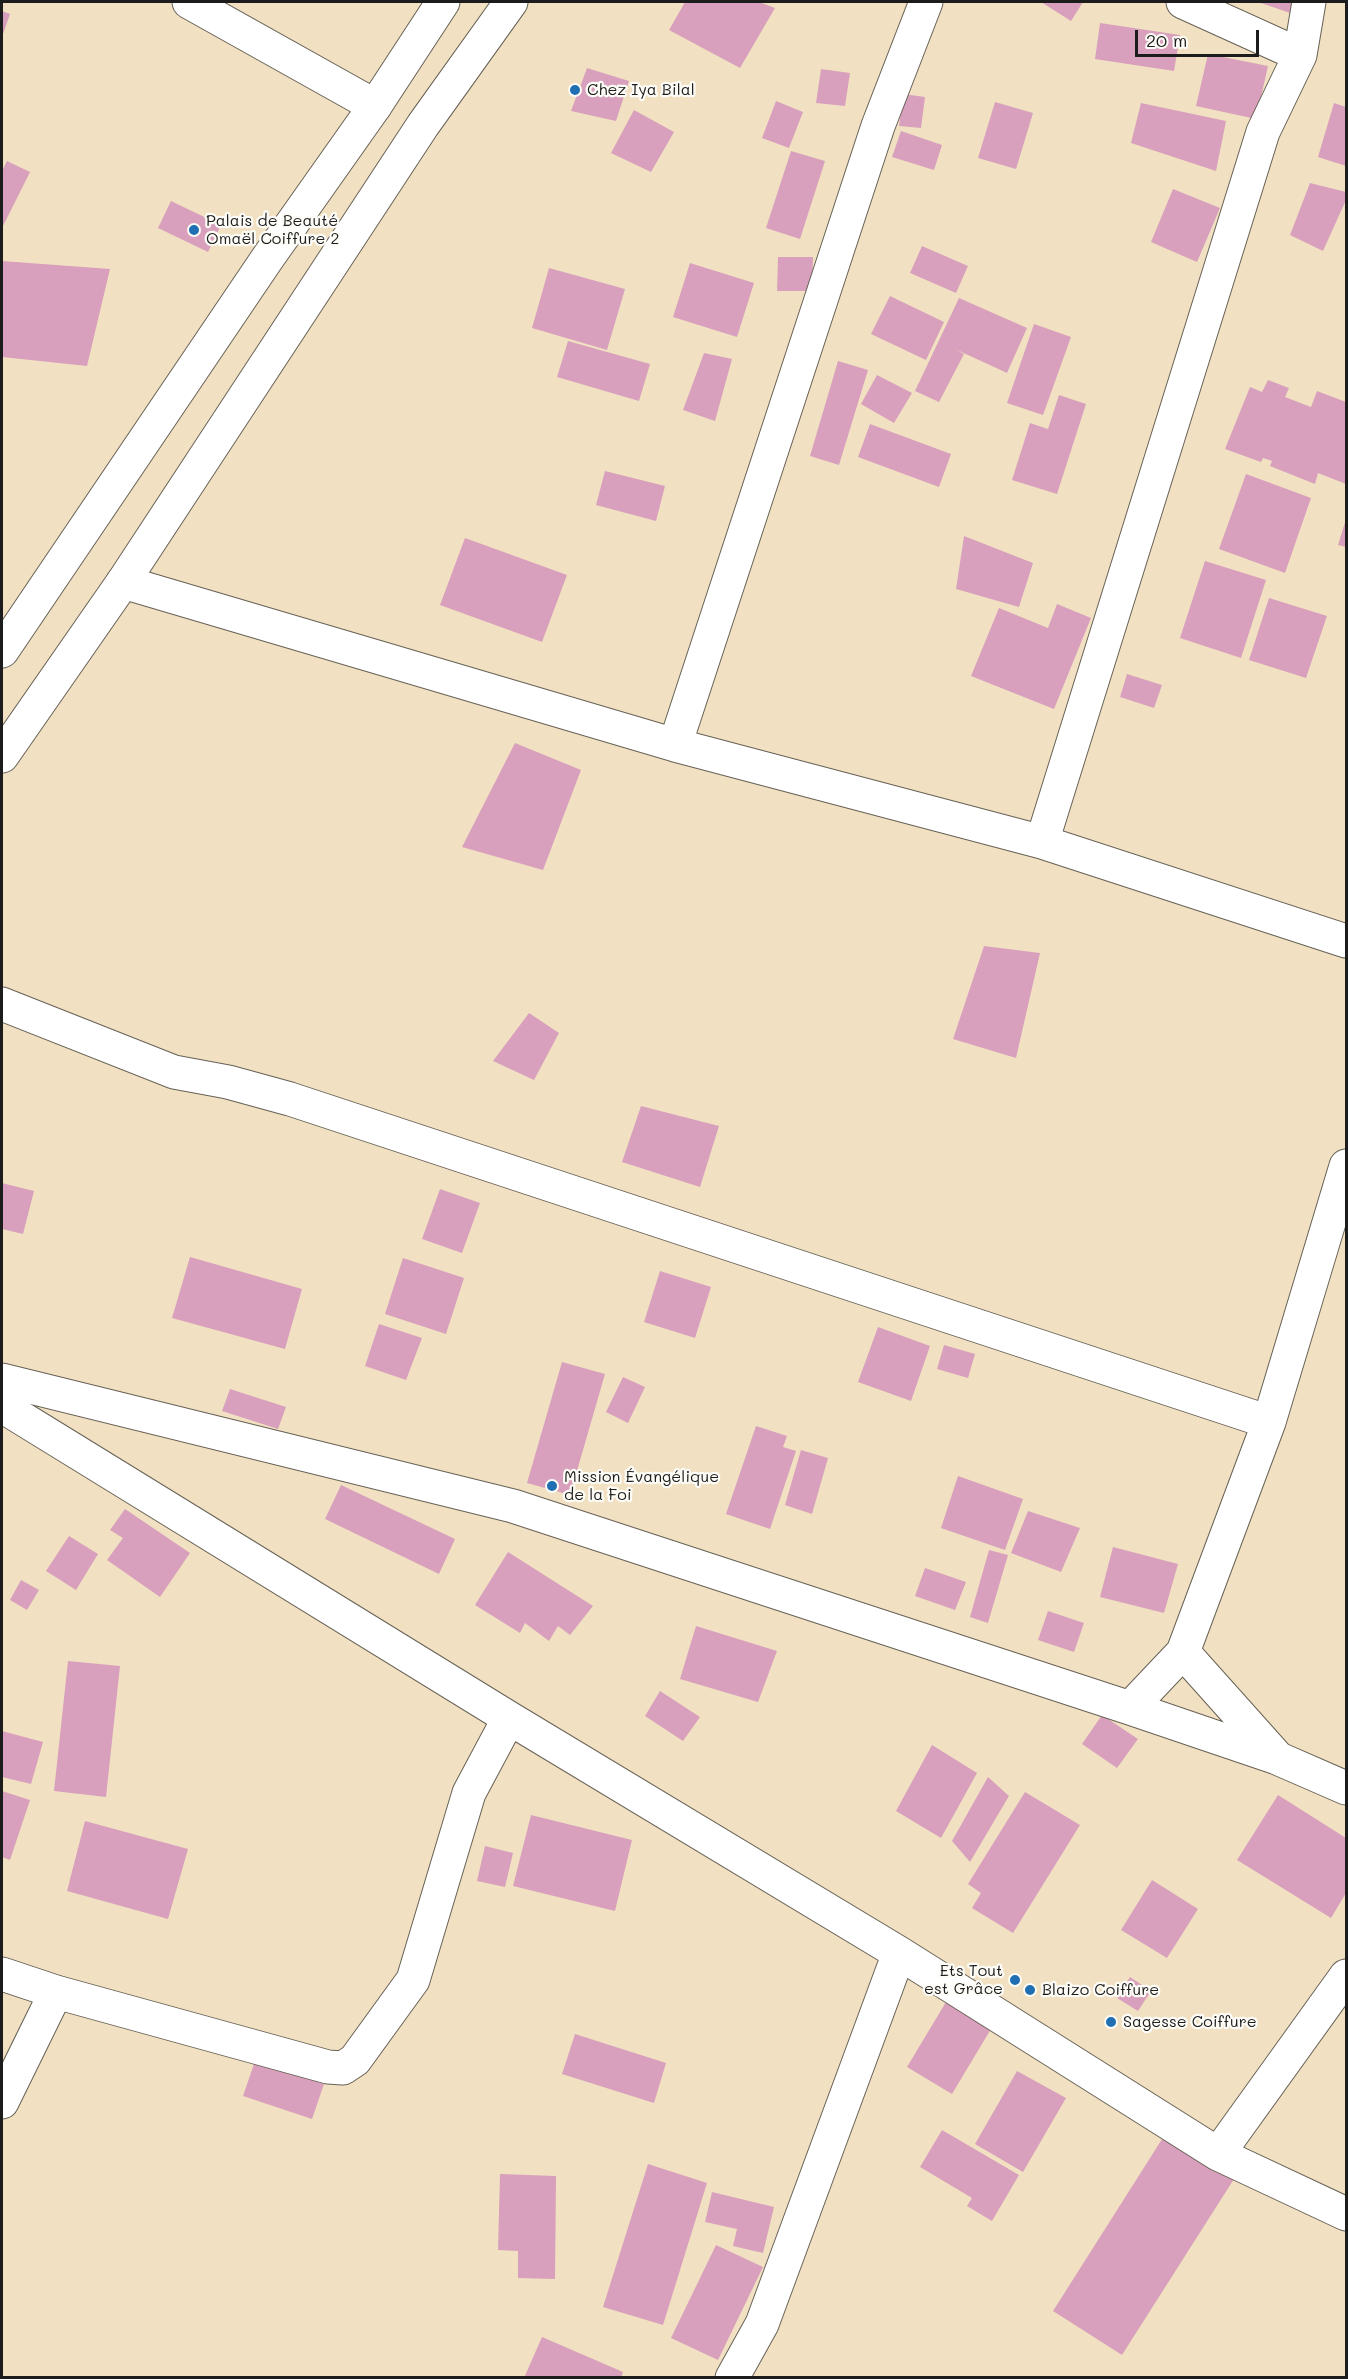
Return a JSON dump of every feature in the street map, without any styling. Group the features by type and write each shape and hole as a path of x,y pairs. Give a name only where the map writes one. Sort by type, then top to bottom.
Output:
{"street":[{"path":"189,2 375,105"},
{"path":"2,651 443,2"},
{"path":"2,756 123,582 423,125 511,2"},
{"path":"675,745 878,126 926,2"},
{"path":"1182,2 1300,55"},
{"path":"1042,842 1263,132 1300,55 1309,2"},
{"path":"123,582 675,745 1042,842 1347,941"},
{"path":"2,1004 174,1072 228,1082 290,1099 1269,1422"},
{"path":"1130,1708 1183,1652 1269,1422 1347,1166"},
{"path":"2,1380 513,1506 1130,1708 1277,1758 1347,1788"},
{"path":"2,1406 509,1718 899,1953 1218,2154 1347,2214"},
{"path":"1183,1652 1277,1758"},
{"path":"2,1974 56,1992 328,2067 343,2068 355,2060 413,1980 468,1793 509,1718"},
{"path":"732,2378 762,2324 899,1953"},
{"path":"1218,2154 1347,1976"},
{"path":"2,2102 56,1992"}],"building":[{"path":"685,2 759,2 775,8 740,68 669,30"},
{"path":"1041,2 1083,2 1071,21"},
{"path":"1258,2 1301,2 1299,16"},
{"path":"2,11 10,14 2,37"},
{"path":"1100,23 1180,35 1174,71 1095,59"},
{"path":"1208,54 1268,66 1256,119 1196,106"},
{"path":"587,68 629,81 616,121 571,111"},
{"path":"821,69 850,73 845,106 816,103"},
{"path":"903,94 925,97 921,128 899,126"},
{"path":"776,101 803,112 789,148 762,138"},
{"path":"995,102 1033,113 1016,169 978,158"},
{"path":"1141,103 1226,121 1216,171 1131,143"},
{"path":"1334,103 1346,107 1346,166 1318,157"},
{"path":"634,110 674,132 651,172 611,153"},
{"path":"901,131 942,145 934,170 892,157"},
{"path":"791,151 825,161 800,239 766,228"},
{"path":"7,161 30,172 3,226 2,171"},
{"path":"1310,183 1346,192 1346,200 1323,251 1290,235"},
{"path":"1173,189 1220,208 1197,262 1151,242"},
{"path":"171,201 221,225 208,252 158,228"},
{"path":"922,246 968,266 956,293 910,273"},
{"path":"778,257 813,257 812,291 777,291"},
{"path":"2,261 110,269 87,366 2,357"},
{"path":"690,263 754,283 737,337 673,317"},
{"path":"549,268 625,289 607,350 532,328"},
{"path":"890,296 944,322 926,360 871,334"},
{"path":"959,298 1027,328 1007,373 955,349 964,354 939,402 915,391"},
{"path":"1034,324 1071,337 1043,415 1007,403"},
{"path":"568,341 650,364 639,401 557,377"},
{"path":"704,353 732,359 715,421 683,410"},
{"path":"838,361 868,370 839,465 810,456"},
{"path":"877,375 912,393 894,423 861,404"},
{"path":"1268,380 1289,388 1285,397 1311,407 1317,391 1346,402 1346,484 1318,473 1315,484 1270,466 1272,461 1263,458 1261,462 1225,449 1250,387 1262,392"},
{"path":"1059,395 1086,404 1057,494 1012,480 1030,423 1048,429"},
{"path":"870,424 951,454 939,487 858,457"},
{"path":"605,471 665,486 656,521 596,505"},
{"path":"1246,474 1311,498 1285,573 1219,549"},
{"path":"1346,519 1346,547 1338,545"},
{"path":"964,536 1033,563 1019,607 956,589"},
{"path":"465,538 567,575 542,642 440,605"},
{"path":"1205,561 1266,580 1241,658 1180,638"},
{"path":"1269,598 1327,616 1306,678 1249,660"},
{"path":"1057,604 1091,618 1054,709 971,676 999,608 1048,628"},
{"path":"1127,674 1162,685 1154,708 1120,697"},
{"path":"515,743 581,770 543,870 462,847"},
{"path":"984,946 1040,953 1016,1058 953,1039"},
{"path":"529,1013 559,1033 534,1080 493,1061"},
{"path":"641,1106 719,1126 700,1187 622,1162"},
{"path":"2,1183 34,1191 23,1234 2,1229"},
{"path":"440,1189 480,1203 462,1253 422,1239"},
{"path":"190,1257 302,1289 285,1349 172,1318"},
{"path":"403,1258 464,1278 446,1334 385,1314"},
{"path":"660,1271 711,1287 695,1338 644,1322"},
{"path":"379,1324 422,1338 406,1380 365,1366"},
{"path":"878,1327 930,1346 911,1401 858,1382"},
{"path":"944,1345 975,1354 968,1378 937,1369"},
{"path":"562,1362 605,1374 570,1495 527,1483"},
{"path":"623,1377 645,1387 628,1423 606,1412"},
{"path":"230,1389 286,1407 278,1429 222,1411"},
{"path":"756,1426 787,1436 783,1447 796,1451 770,1529 726,1514"},
{"path":"801,1450 828,1458 812,1514 785,1505"},
{"path":"958,1476 1023,1499 1005,1550 941,1528"},
{"path":"341,1485 455,1539 439,1574 325,1519"},
{"path":"125,1509 190,1553 160,1597 107,1560 123,1538 110,1530"},
{"path":"1028,1511 1080,1528 1061,1572 1011,1553"},
{"path":"69,1536 98,1554 76,1590 46,1571"},
{"path":"1113,1547 1178,1564 1164,1613 1100,1597"},
{"path":"989,1550 1008,1555 988,1623 970,1617"},
{"path":"508,1552 593,1606 570,1635 558,1626 549,1641 525,1623 520,1633 475,1605"},
{"path":"925,1568 966,1582 955,1610 915,1596"},
{"path":"21,1580 39,1590 27,1610 10,1600"},
{"path":"1048,1611 1084,1623 1074,1652 1038,1640"},
{"path":"696,1626 777,1651 758,1702 680,1679"},
{"path":"68,1661 120,1666 106,1797 54,1791"},
{"path":"660,1691 700,1717 683,1741 645,1716"},
{"path":"1102,1715 1138,1739 1117,1768 1082,1744"},
{"path":"2,1731 43,1742 31,1784 2,1777"},
{"path":"932,1745 977,1773 941,1838 896,1811"},
{"path":"988,1777 1009,1796 970,1862 952,1841"},
{"path":"2,1791 30,1800 10,1860 2,1857"},
{"path":"1025,1792 1080,1825 1013,1933 972,1908 981,1893 968,1884"},
{"path":"1278,1795 1346,1838 1346,1893 1331,1918 1237,1860"},
{"path":"531,1815 632,1840 615,1911 513,1886"},
{"path":"85,1821 188,1849 168,1919 67,1891"},
{"path":"485,1846 513,1853 505,1887 477,1881"},
{"path":"1152,1880 1198,1909 1167,1958 1121,1930"},
{"path":"1130,1977 1151,1991 1138,2011 1117,1998"},
{"path":"946,2002 991,2029 952,2094 907,2067"},
{"path":"575,2034 666,2063 654,2103 562,2074"},
{"path":"255,2061 324,2084 312,2119 243,2096"},
{"path":"1017,2071 1066,2098 1023,2172 975,2144"},
{"path":"942,2130 1019,2175 992,2221 967,2206 972,2198 920,2167"},
{"path":"1164,2136 1234,2179 1122,2355 1053,2311"},
{"path":"648,2164 707,2183 663,2325 603,2307"},
{"path":"500,2174 556,2176 555,2279 518,2278 518,2251 498,2250"},
{"path":"712,2192 774,2207 763,2253 733,2246 737,2229 705,2222"},
{"path":"716,2245 763,2267 718,2360 671,2338"},
{"path":"542,2337 623,2372 621,2378 524,2378"}],"place":[{"name":"Chez Iya Bilal","path":"575,90"},
{"name":"Palais de Beauté Omaël Coiffure 2","path":"194,230"},
{"name":"Mission Évangélique de la Foi","path":"552,1486"},
{"name":"Ets Tout est Grâce","path":"1015,1980"},
{"name":"Blaizo Coiffure","path":"1030,1990"},
{"name":"Sagesse Coiffure","path":"1111,2022"}]}
